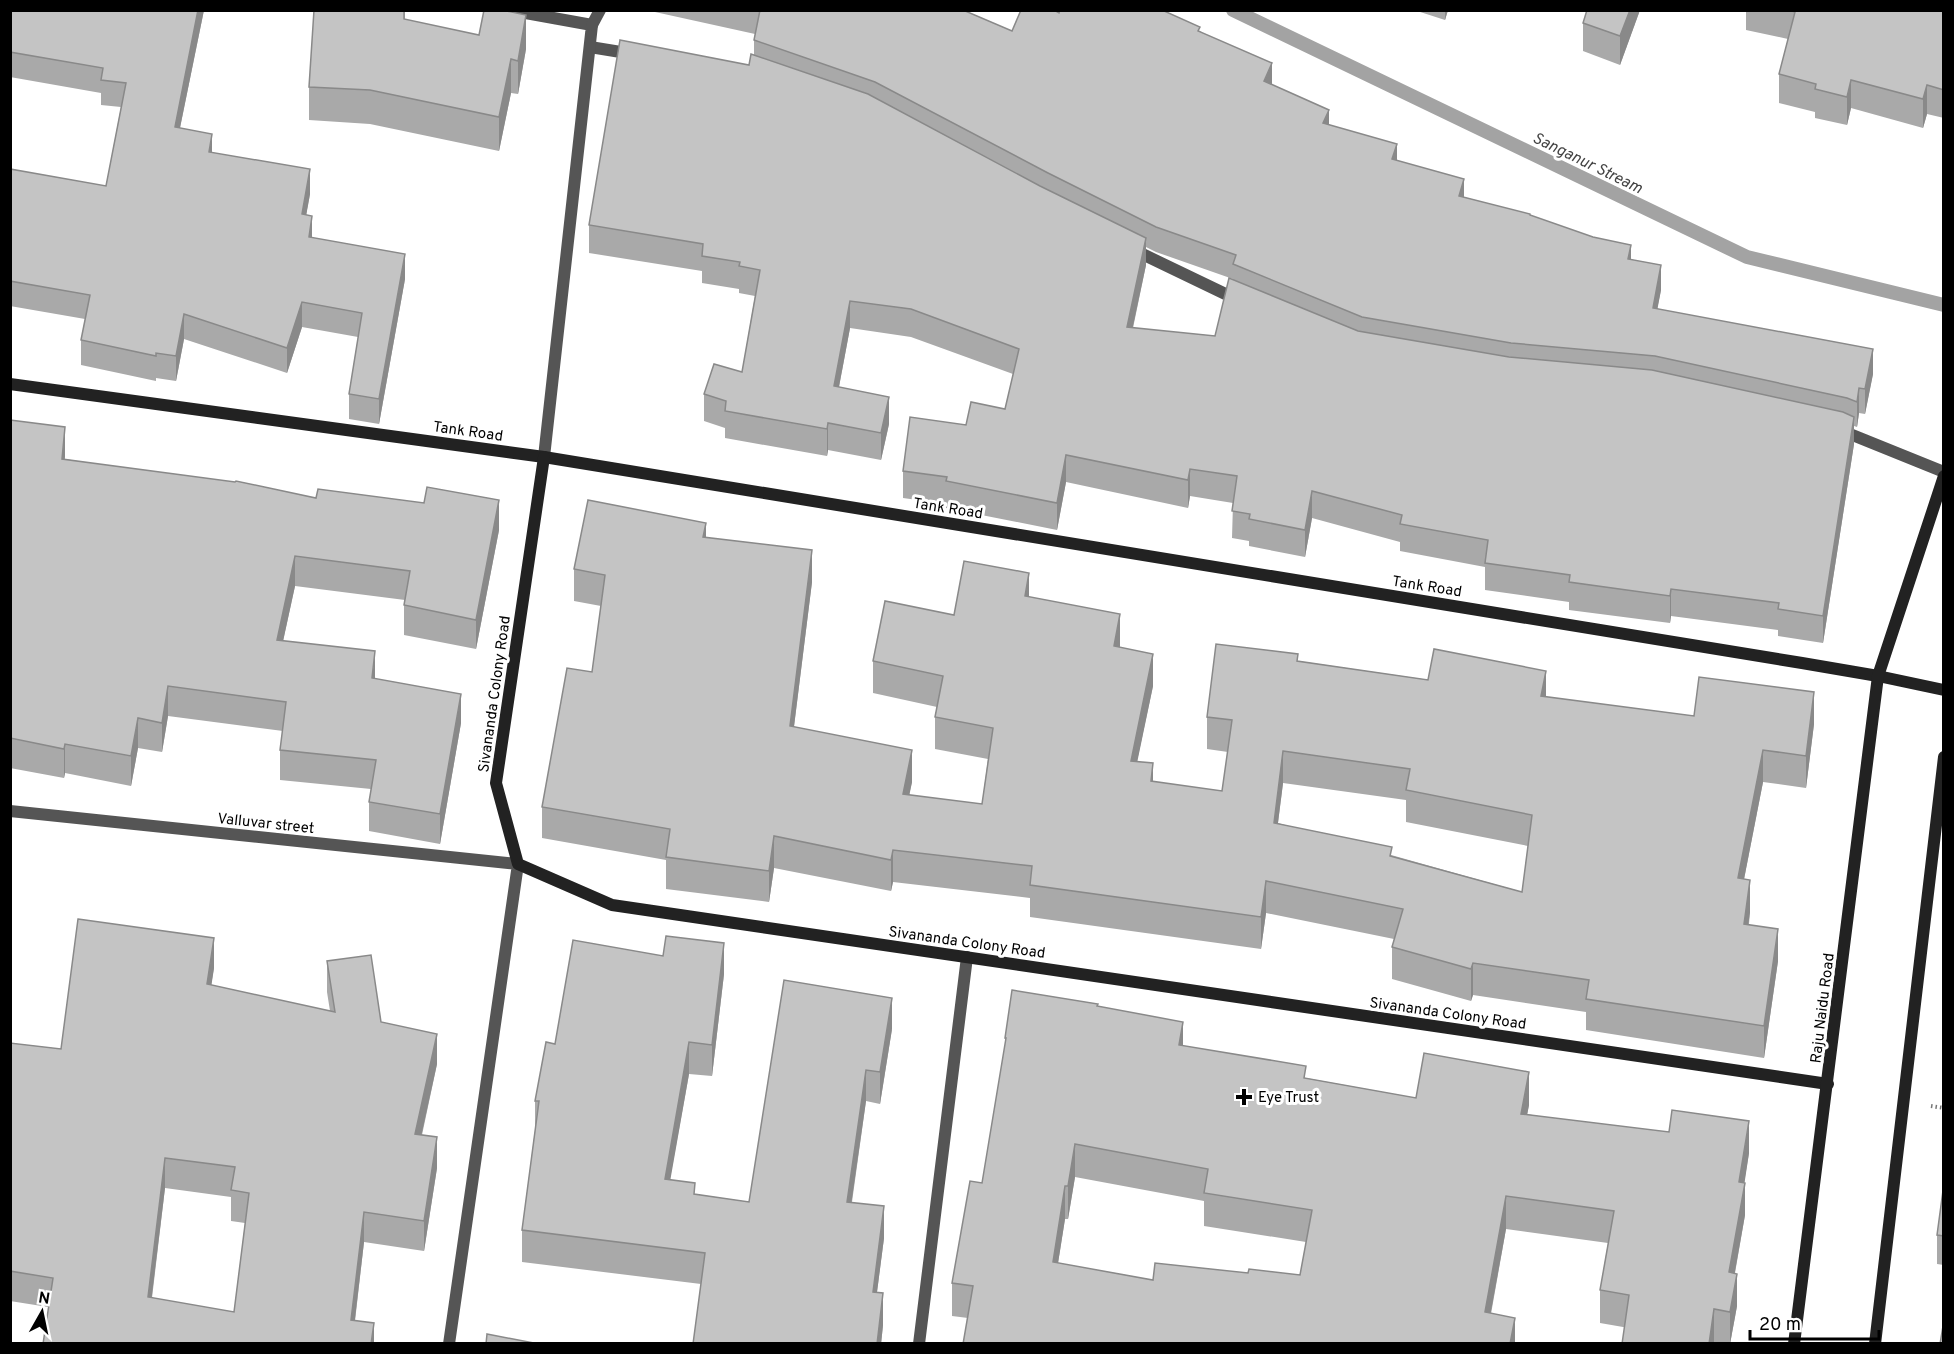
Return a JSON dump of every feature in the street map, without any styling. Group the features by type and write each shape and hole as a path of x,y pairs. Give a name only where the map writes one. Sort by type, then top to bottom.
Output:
{"main road":[{"name":"Tank Road","path":"10,384 544,457 1878,676 1944,690"},
{"name":"Sivananda Colony Road","path":"544,457 496,783 518,864 612,905 1828,1084"},
{"name":"Raju Naidu Road","path":"1794,1344 1878,676 1944,474"},
{"path":"1875,1344 1944,757"}],"street":[{"path":"509,10 592,25"},
{"path":"544,457 592,25 600,10"},
{"path":"590,47 646,56"},
{"path":"1119,243 1256,308"},
{"path":"1822,426 1845,431 1944,474"},
{"name":"Valluvar street","path":"10,811 518,864"},
{"path":"449,1344 518,864"},
{"path":"919,1344 967,957"}],"building":[{"path":"10,10 198,10 175,127 212,134 209,152 310,169 302,214 312,216 309,237 405,254 379,399 349,394 362,313 302,302 287,348 184,314 176,356 156,353 156,356 81,340 90,295 10,281 10,169 106,186 126,83 101,80 103,68 10,52"},
{"path":"314,10 404,10 404,19 479,35 484,10 502,10 526,15 518,61 511,59 499,117 370,90 309,87"},
{"path":"760,10 963,10 1012,31 1021,10 1054,10 1059,13 1060,10 1162,10 1200,27 1198,31 1272,63 1264,81 1329,110 1323,123 1397,144 1392,159 1464,179 1459,196 1530,214 1593,237 1631,245 1628,259 1661,265 1653,308 1873,349 1865,389 1859,388 1857,402 1655,356 1511,343 1362,317 1233,264 1236,255 1156,227 875,82 754,40"},
{"path":"1587,10 1630,10 1620,36 1583,23"},
{"path":"1789,10 1944,10 1944,90 1927,85 1923,99 1851,80 1847,97 1815,89 1816,84 1779,74 1795,12"},
{"path":"620,40 749,65 751,54 868,94 1040,186 1146,238 1127,327 1215,336 1229,278 1358,331 1509,357 1652,370 1843,412 1854,417 1823,616 1778,609 1779,603 1671,589 1670,596 1569,582 1570,575 1485,563 1488,540 1400,524 1402,515 1312,491 1305,530 1249,519 1250,514 1232,511 1237,476 1190,469 1188,480 1066,455 1057,503 946,481 947,477 903,471 910,417 966,425 971,402 1005,409 1019,349 911,309 850,301 834,386 889,397 881,433 828,423 827,429 725,411 726,401 704,394 714,364 742,372 760,270 739,266 740,262 702,256 703,244 589,225"},
{"path":"10,420 65,427 62,459 236,481 316,498 318,489 424,503 427,487 499,500 476,620 404,605 410,571 295,556 277,640 375,651 372,678 461,694 440,814 369,802 376,760 280,750 286,702 168,686 162,723 138,718 131,756 65,744 64,749 10,738"},
{"path":"588,500 706,523 703,537 812,550 790,726 912,750 903,794 982,804 993,728 935,717 943,676 873,661 885,601 954,615 964,561 1029,573 1025,596 1120,614 1114,646 1153,654 1131,761 1153,763 1151,781 1222,791 1232,720 1207,717 1216,644 1298,654 1297,661 1428,680 1434,649 1546,671 1541,696 1694,716 1699,677 1814,692 1806,756 1763,750 1738,878 1750,880 1744,924 1778,929 1764,1026 1586,999 1589,980 1473,963 1471,969 1392,947 1403,909 1266,881 1261,917 1030,885 1032,866 893,850 891,860 774,836 769,871 666,857 670,829 542,807 567,668 592,672 605,575 574,569","holes":["1283,751 1410,769 1406,790 1532,815 1522,892 1390,856 1392,847 1274,823"]},
{"path":"78,919 214,938 207,984 335,1012 327,961 371,955 381,1022 437,1034 415,1134 437,1137 424,1221 364,1212 351,1320 374,1323 371,1344 43,1344 53,1278 10,1271 10,1043 61,1049","holes":["165,1158 235,1167 231,1190 249,1193 234,1312 148,1297"]},
{"path":"666,936 724,943 712,1045 689,1042 665,1179 695,1183 694,1194 749,1202 784,980 892,998 880,1072 866,1070 847,1202 884,1206 873,1292 883,1293 877,1344 693,1344 705,1253 522,1230 539,1101 535,1101 546,1042 555,1044 573,940 663,956"},
{"path":"1012,990 1098,1004 1097,1006 1183,1022 1179,1045 1306,1066 1304,1078 1416,1098 1424,1053 1529,1072 1521,1114 1669,1132 1672,1110 1749,1121 1739,1182 1745,1183 1729,1272 1737,1274 1730,1312 1714,1309 1709,1344 1622,1344 1629,1295 1600,1290 1614,1211 1506,1196 1485,1312 1515,1318 1510,1344 963,1344 973,1286 952,1283 970,1181 982,1183","holes":["1075,1144 1208,1169 1204,1193 1312,1210 1300,1275 1249,1269 1248,1273 1155,1263 1153,1280 1053,1262 1065,1186 1068,1186"]},
{"path":"1944,1183 1944,1236 1937,1235"},
{"path":"1944,1320 1944,1344 1940,1344"},
{"path":"487,1334 539,1344 486,1344"}],"waterway":[{"name":"Sanganur Stream","path":"1233,10 1747,257 1944,305"}],"place":[{"name":"Eye Trust","path":"1244,1097"}]}
